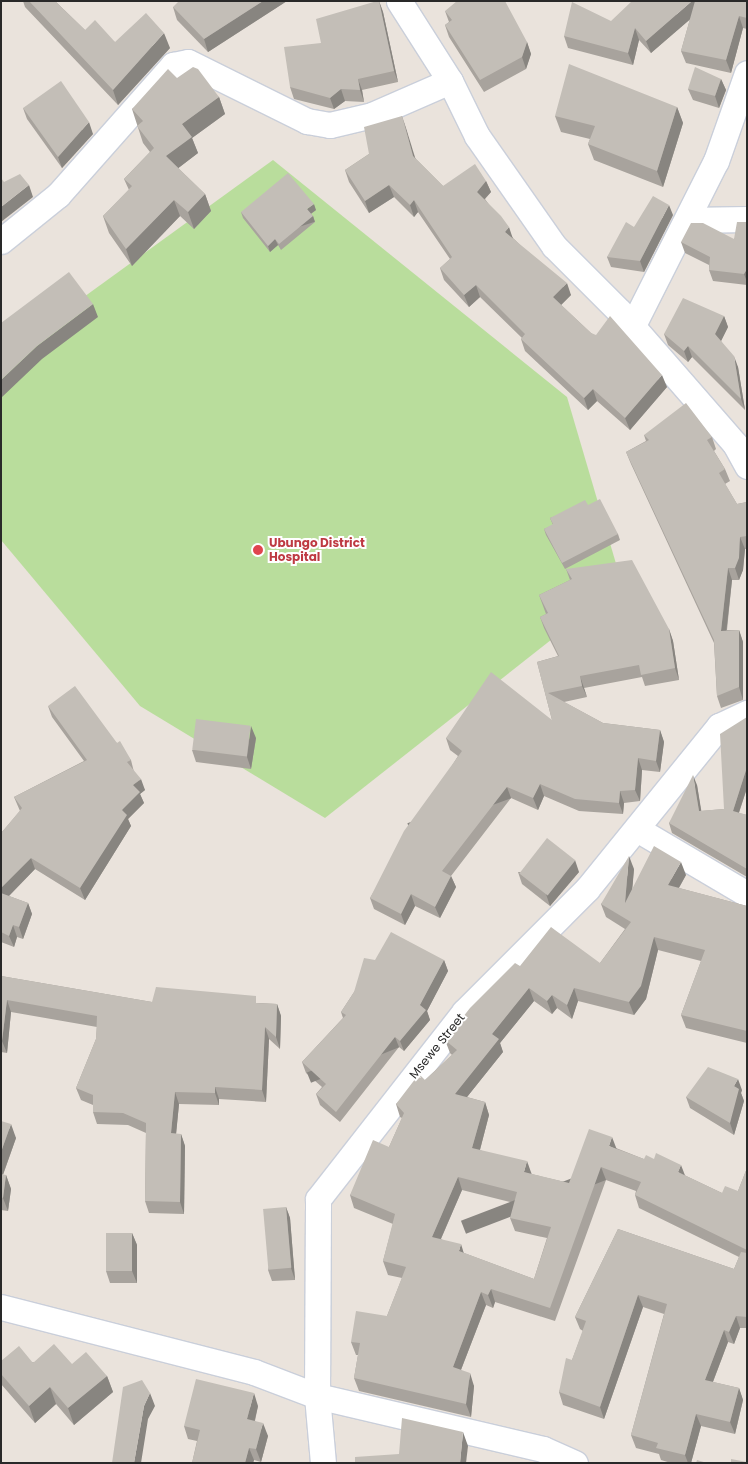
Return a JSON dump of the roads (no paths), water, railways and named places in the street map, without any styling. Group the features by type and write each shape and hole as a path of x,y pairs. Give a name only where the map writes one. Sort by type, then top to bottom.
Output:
{"street":[{"path":"399,1 450,81 477,136 554,246 632,327 735,444 747,466"},
{"path":"1,241 58,195 173,65 188,62 273,100 307,121 330,125 372,115 450,81"},
{"path":"632,327 688,220 716,160 747,73"},
{"path":"688,220 747,219"},
{"name":"Msewe Street","path":"324,1463 317,1396 318,1198 464,1012 587,889 719,726 747,714"},
{"path":"637,829 717,880 747,894"},
{"path":"1,1307 245,1370 317,1396 544,1449 575,1463"}],"place":[{"name":"Ubungo District Hospital","path":"258,550"}]}
